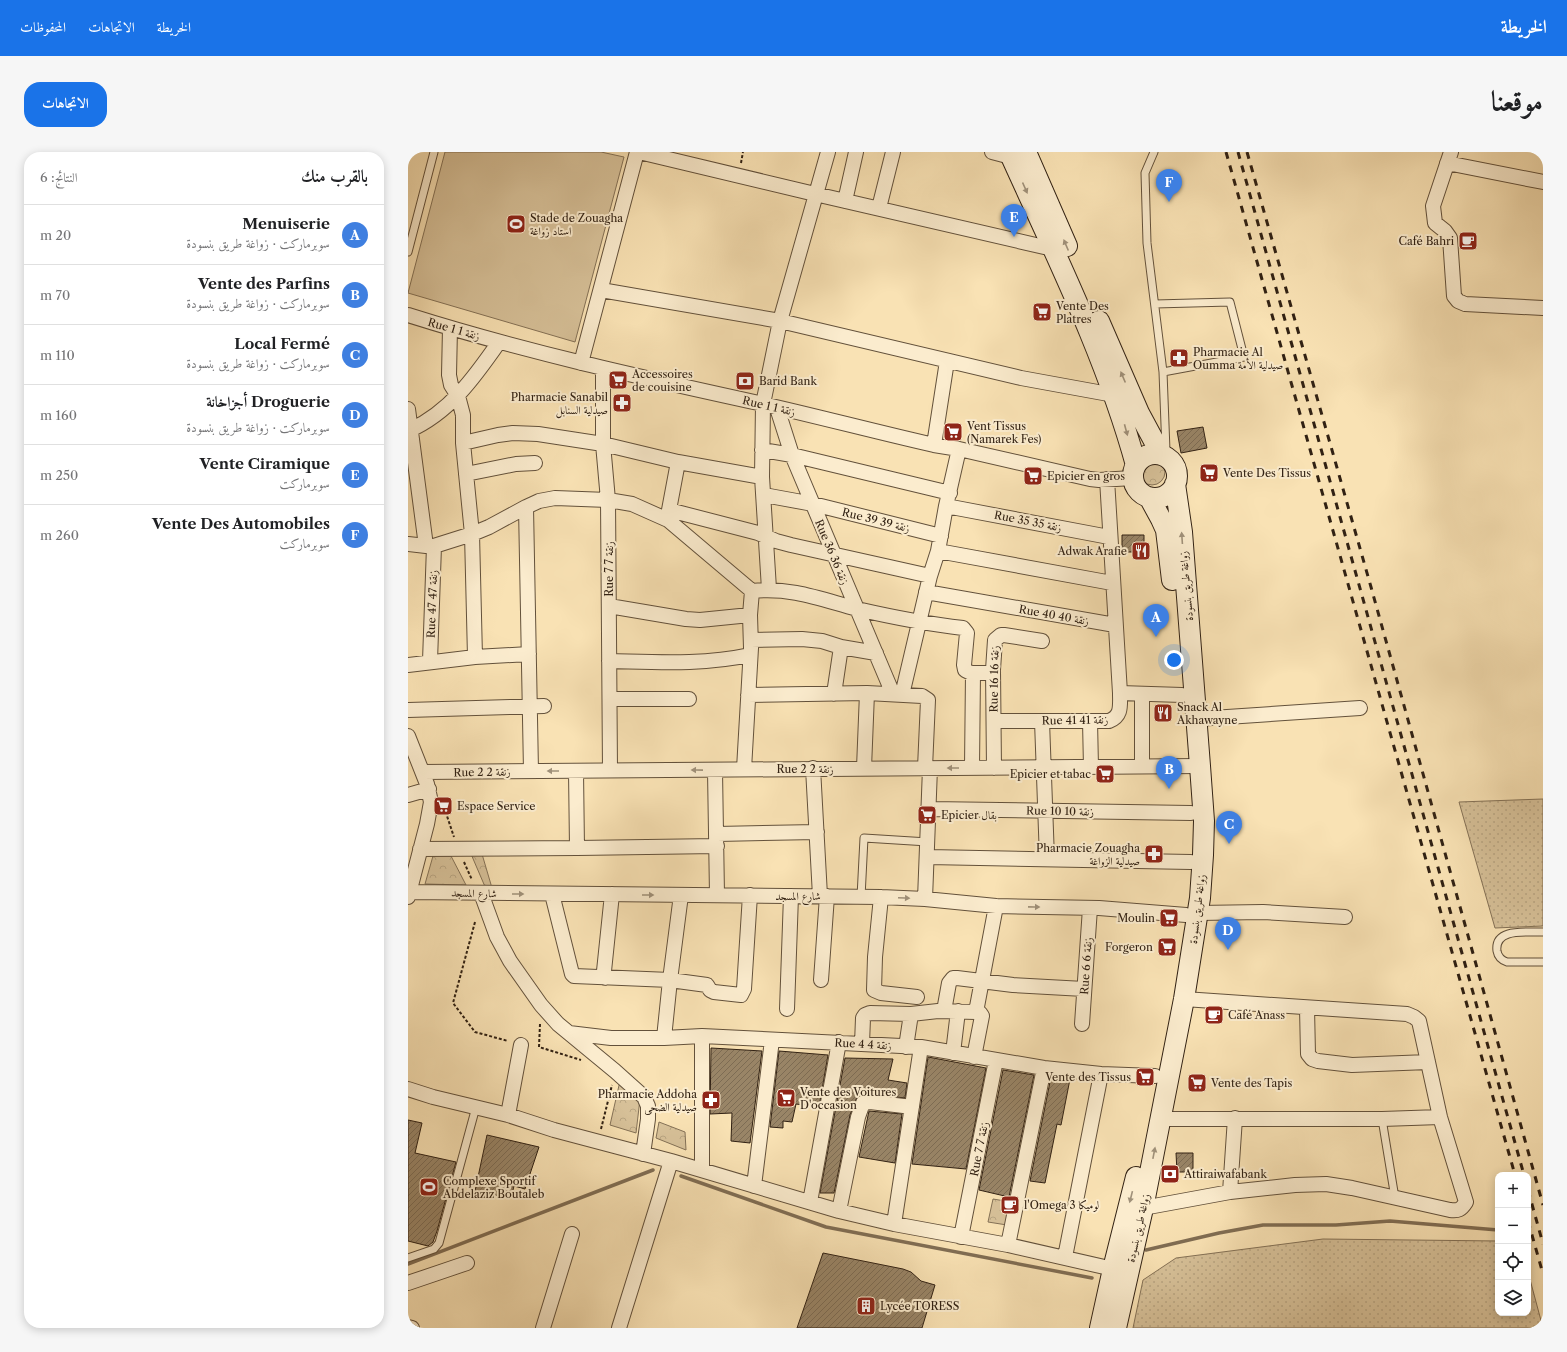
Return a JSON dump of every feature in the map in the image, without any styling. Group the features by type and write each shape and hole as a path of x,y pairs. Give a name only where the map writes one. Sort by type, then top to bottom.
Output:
{"main road":[{"path":"1016,154 1139,413 1163,456 1175,467 1177,477 1175,484 1171,491 1164,496 1157,498 1149,497 1142,494 1137,489 1124,423 1016,154"},
{"path":"1134,472 1140,459 1146,455 1153,454 1163,456"},
{"name":"زواغة طريق بنسودة","path":"1100,1328 1143,1208 1184,999 1192,914 1191,813 1197,720 1182,532 1175,484"},
{"name":"زواغة طريق بنسودة","path":"1116,1328 1120,1271 1135,1182 1155,1076 1192,914 1203,855 1204,821 1183,715 1168,543 1161,519 1149,497"}],"street":[{"path":"581,363 638,152 1053,249"},
{"path":"769,589 762,477 763,404 780,321 828,152"},
{"path":"845,201 856,152"},
{"path":"879,208 893,152"},
{"path":"992,152 1016,154"},
{"path":"1543,182 1449,158 1433,206 1433,220 1438,227 1448,234 1450,238 1454,296 1458,301 1465,304 1543,308"},
{"path":"601,290 780,321 1021,378 1114,396"},
{"name":"Rue 1 زنقة 1","path":"408,315 499,342 604,369 763,404 934,445 959,449 1090,479 1107,479 1134,472"},
{"path":"450,328 449,375 452,389 458,396 463,415 463,443 472,534 475,657"},
{"path":"409,431 438,413 458,396 472,381 499,342"},
{"path":"934,445 947,361"},
{"name":"Rue 7 زنقة 7","path":"604,369 603,444 608,500 610,770"},
{"name":"Rue 36 زنقة 36","path":"777,408 792,455 833,556 876,653 897,694"},
{"name":"Rue 47 زنقة 47","path":"408,410 409,431 430,546 430,661"},
{"path":"463,443 498,435 524,433 603,444 678,462 762,477"},
{"path":"897,694 919,622 930,576 938,551 959,449"},
{"name":"Rue 35 زنقة 35","path":"762,450 792,455 948,500 1110,537"},
{"path":"669,515 678,462"},
{"path":"466,474 516,464 535,463"},
{"path":"1107,479 1112,583 1120,694 1182,695"},
{"name":"Rue 39 زنقة 39","path":"764,495 813,504 941,536"},
{"path":"408,544 430,546 472,534 489,527 526,507 555,498 608,500 632,504 669,515 758,533 786,544 833,556 930,576"},
{"path":"526,507 528,654 537,707 531,771"},
{"path":"669,515 752,591 769,589 798,592 856,608 919,622 963,628 968,633 964,665 965,670 973,673 993,673"},
{"path":"938,551 1112,583"},
{"path":"744,769 751,640 750,615 752,591"},
{"name":"Rue 40 زنقة 40","path":"926,592 1115,625"},
{"path":"609,606 700,620 750,615"},
{"name":"Rue 16 زنقة 16","path":"994,768 993,673 995,640 997,637 1004,635 1042,641"},
{"path":"751,640 802,639 822,641 876,653"},
{"path":"834,694 840,646"},
{"path":"408,665 430,661 528,654"},
{"path":"609,661 702,662 729,660 750,656"},
{"path":"972,768 973,673"},
{"path":"864,768 867,693"},
{"path":"748,695 867,693 922,696 928,700 928,768 930,808 925,899"},
{"name":"Rue 41 زنقة 41","path":"994,721 1109,721 1115,719 1120,710 1120,694"},
{"path":"1142,694 1142,766"},
{"path":"610,699 689,699"},
{"path":"408,710 537,707"},
{"path":"1197,720 1360,708"},
{"path":"1042,721 1047,859"},
{"path":"1090,721 1091,767"},
{"path":"409,744 423,772 429,789 431,802 409,895"},
{"name":"Rue 2 زنقة 2","path":"423,772 610,770 715,771 813,768 1194,766"},
{"path":"813,768 823,896 821,980"},
{"path":"576,771 577,848"},
{"path":"715,771 717,895"},
{"path":"408,795 429,789"},
{"name":"Rue 10 زنقة 10","path":"930,808 1191,813"},
{"path":"420,849 577,848 717,840 817,832"},
{"path":"928,857 1191,862"},
{"path":"481,893 501,943 510,961 541,1005 568,1033 615,1071 644,1097 648,1106 648,1119 643,1154"},
{"name":"شارع المسجد","path":"409,895 481,893 881,897 925,899 996,906 1090,908 1192,914 1263,912 1345,917"},
{"path":"552,894 572,974 576,976 605,978 670,980 707,985 712,992 741,995 743,993 750,895"},
{"path":"605,978 604,971 612,894"},
{"path":"664,1038 681,895"},
{"path":"787,1009 791,896"},
{"path":"881,897 874,972 874,990 881,993 917,997"},
{"path":"976,1012 996,906"},
{"name":"Rue 6 زنقة 6","path":"1082,1024 1090,908"},
{"path":"953,1053 949,983 953,978 1013,985 1084,989"},
{"path":"1143,1208 1230,1192 1296,1185 1326,1184 1352,1188 1457,1211 1462,1209 1466,1202 1440,1117 1419,1022 1414,1017 1407,1014 1184,999"},
{"path":"1307,1008 1308,1054 1312,1059 1352,1065 1428,1062"},
{"path":"862,1044 863,1018 865,1015 870,1013 911,1014 951,1011 976,1012 980,1013 982,1016 974,1057"},
{"path":"906,1047 911,1014"},
{"name":"Rue 4 زنقة 4","path":"568,1033 611,1038 702,1036 840,1042 922,1048 1044,1068 1101,1074 1155,1076"},
{"path":"702,1036 702,1170"},
{"path":"754,1186 772,1040"},
{"path":"810,1202 840,1042"},
{"path":"508,1115 521,1045"},
{"path":"894,1224 922,1048"},
{"name":"Rue 7 زنقة 7","path":"961,1237 996,1060"},
{"path":"1008,1245 1044,1068"},
{"path":"1065,1257 1101,1074"},
{"path":"408,1089 433,1097 508,1115 554,1130 671,1161 839,1211 894,1224 1065,1257 1120,1271"},
{"path":"839,1211 858,1117 863,1103 870,1102 912,1108"},
{"path":"1161,1119 1382,1119 1440,1117"},
{"path":"1230,1192 1235,1118"},
{"path":"619,1328 671,1161"},
{"path":"543,1328 572,1234"},
{"path":"408,1283 467,1263"},
{"path":"408,1327 412,1328"}],"lane":[{"path":"408,252 434,152"},
{"path":"1154,152 1145,173 1147,243 1163,372 1163,456"},
{"path":"1155,304 1230,302 1244,357 1163,372"},
{"path":"862,897 864,838 928,842"},
{"path":"1543,932 1507,933 1501,936 1496,943 1497,952 1502,960 1507,962 1543,962"},
{"path":"408,1258 434,1249 439,1243 476,1107"},
{"path":"1382,1119 1395,1198"}],"path":[{"path":"475,922 453,1003 475,1032 521,1045 539,1047 585,1061"},
{"path":"539,1047 541,1005"},
{"path":"598,1142 615,1071"}],"green space":[{"name":"Stade de Zouagha استاد زواغة","path":"445,152 601,152 624,157 575,342 408,293"},
{"path":"1152,459 1161,463 1165,472 1161,481 1152,485 1143,481 1139,472 1143,463"},
{"path":"1543,799 1543,926 1495,928 1459,802"},
{"path":"471,854 482,854 492,888 486,889"},
{"path":"433,856 451,856 466,885 425,884"},
{"path":"620,1081 640,1099 636,1133 610,1125"},
{"path":"659,1122 685,1132 686,1150 656,1138"},
{"path":"993,1199 1011,1202 1007,1225 988,1222"},
{"path":"1323,1239 1495,1241 1495,1316 1531,1316 1531,1283 1543,1328 1133,1328 1143,1280 1176,1258"}],"building":[{"path":"1203,427 1207,448 1181,453 1177,431"},
{"path":"1122,535 1144,535 1144,552 1122,552"},
{"path":"711,1048 762,1051 750,1143 731,1141 732,1113 710,1114"},
{"path":"779,1051 828,1055 819,1107 796,1104 792,1122 783,1121 783,1128 770,1127"},
{"path":"928,1057 986,1068 966,1169 912,1164"},
{"path":"845,1058 893,1059 888,1080 907,1083 905,1098 871,1094 857,1097 850,1115 834,1193 820,1193"},
{"path":"1003,1070 1034,1075 1009,1197 979,1190"},
{"path":"1051,1077 1070,1079 1061,1125 1057,1124 1045,1183 1030,1181"},
{"path":"869,1111 902,1114 895,1163 859,1157"},
{"name":"Complexe Sportif Abdelaziz Boutaleb","path":"408,1120 422,1123 415,1153 456,1162 437,1231 433,1242 428,1246 408,1241"},
{"path":"487,1135 539,1147 525,1189 514,1186 511,1198 475,1191"},
{"path":"1176,1153 1193,1153 1193,1172 1177,1172"},
{"name":"Lycée TORESS","path":"823,1253 903,1269 911,1272 921,1281 935,1285 922,1328 797,1328"}],"waterway":[{"path":"408,1264 653,1170"},
{"path":"681,1176 826,1227 1092,1278"},
{"path":"1146,1250 1219,1233 1263,1225 1336,1225 1390,1221 1495,1230"}],"railway":[{"path":"1226,152 1514,1172"},
{"path":"1238,152 1523,1172"},
{"path":"1247,152 1371,587 1543,1205"},
{"path":"1531,1201 1543,1244"},
{"path":"1531,1232 1543,1274"}],"place":[{"name":"Vente Des Automobiles","path":"1169,202"},
{"name":"Stade de Zouagha استاد زواغة","path":"516,224"},
{"name":"Vente Ciramique","path":"1014,237"},
{"name":"Café Bahri","path":"1468,241"},
{"name":"Vente Des Platres","path":"1042,312"},
{"name":"Pharmacie Al Oumma صيدلية الأمة","path":"1179,358"},
{"name":"Accessoires de couisine","path":"618,380"},
{"name":"Barid Bank","path":"745,381"},
{"name":"Pharmacie Sanabil صيدلية السنابل","path":"622,403"},
{"name":"Vent Tissus (Namarek Fes)","path":"953,432"},
{"name":"Vente Des Tissus","path":"1209,473"},
{"name":"Epicier en gros","path":"1033,476"},
{"name":"Adwak Arafie","path":"1141,551"},
{"name":"Menuiserie","path":"1156,637"},
{"name":"Snack Al Akhawayne","path":"1163,713"},
{"name":"Epicier et tabac","path":"1105,774"},
{"name":"Vente des Parfins","path":"1169,789"},
{"name":"Espace Service","path":"443,806"},
{"name":"Epicier بقال","path":"927,815"},
{"name":"Local Fermé","path":"1229,844"},
{"name":"Pharmacie Zouagha صيدلية الزواغة","path":"1154,854"},
{"name":"Moulin","path":"1169,918"},
{"name":"Forgeron","path":"1167,947"},
{"name":"Droguerie أجزاخانة","path":"1228,950"},
{"name":"Café Anass","path":"1214,1015"},
{"name":"Vente des Tissus","path":"1145,1077"},
{"name":"Vente des Tapis","path":"1197,1083"},
{"name":"Vente des Voitures D'occasion","path":"786,1098"},
{"name":"Pharmacie Addoha صيدلية الضحى","path":"711,1100"},
{"name":"Attiraiwafabank","path":"1170,1174"},
{"name":"Complexe Sportif Abdelaziz Boutaleb","path":"429,1187"},
{"name":"l'Omega 3 لوميكا","path":"1010,1205"},
{"name":"Lycée TORESS","path":"866,1306"}]}
